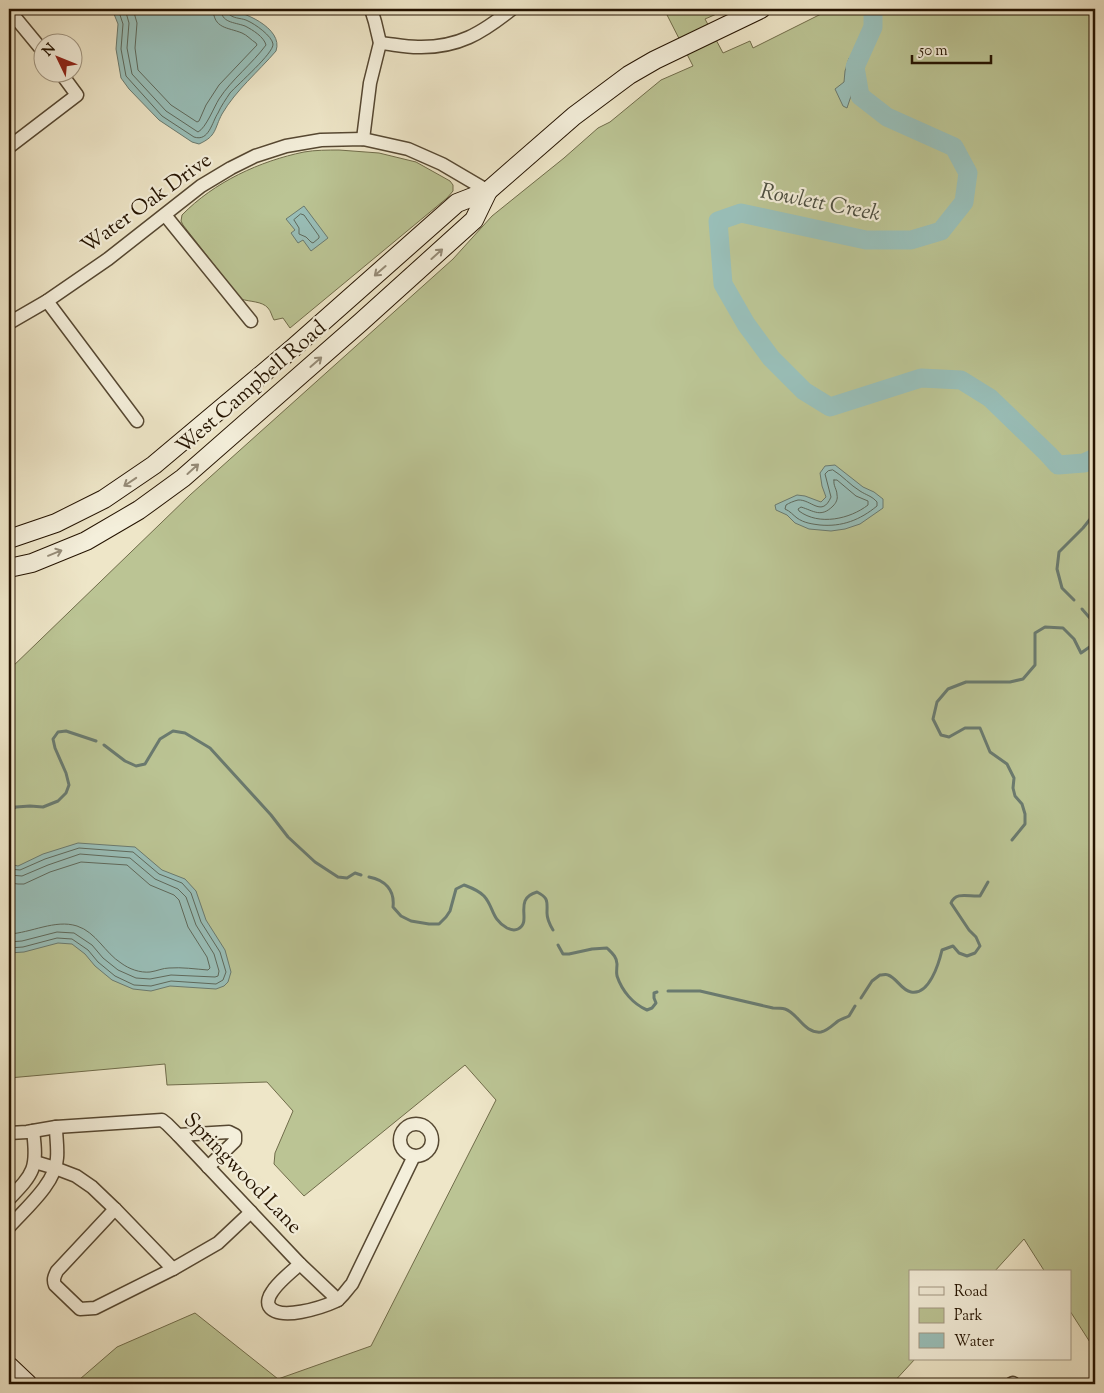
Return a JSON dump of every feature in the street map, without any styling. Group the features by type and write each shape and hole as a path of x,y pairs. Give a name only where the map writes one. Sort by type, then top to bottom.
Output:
{"main road":[{"name":"West Campbell Road","path":"9,539 56,523 104,499 154,466 292,349 457,203 488,191 574,116 630,75 655,60 759,10"},
{"name":"West Campbell Road","path":"9,568 32,562 86,541 139,510 183,478 362,322 474,220 488,191"},
{"path":"9,1366 28,1384"}],"street":[{"path":"363,139 370,83 380,43 370,9"},
{"path":"380,43 417,47 443,46 462,41 483,30 512,9"},
{"path":"9,10 32,38"},
{"path":"9,147 77,96 67,82"},
{"name":"Water Oak Drive","path":"9,323 47,301 108,259 201,186 255,156 286,146 321,140 363,139 408,149 426,156 488,191"},
{"path":"165,215 251,321"},
{"path":"47,301 137,421"},
{"name":"Springwood Lane","path":"9,1133 56,1127 162,1120 168,1124 300,1264 338,1300"},
{"path":"9,1227 42,1191 55,1168 57,1159 56,1127"},
{"path":"9,1199 27,1179 35,1162 36,1151 33,1131"},
{"path":"178,1135 229,1132 234,1135 235,1142 208,1168"},
{"path":"300,1264 272,1291 268,1300 270,1306 276,1312 284,1314 296,1313 338,1300 352,1284 414,1156"},
{"path":"35,1162 76,1176 92,1187 173,1269"},
{"path":"115,1209 57,1271 54,1281 55,1286 80,1309 95,1308 218,1244 251,1212"}],"green space":[{"path":"664,9 728,9 705,19 723,53 750,41 753,48 827,11 827,9 1095,9 1095,1350 1072,1314 1072,1270 1044,1270 1024,1239 996,1270 909,1270 909,1360 914,1360 892,1384 78,1384 80,1379 117,1347 195,1313 278,1379 371,1346 496,1100 465,1065 304,1196 274,1164 275,1153 293,1111 267,1082 167,1085 165,1064 9,1078 9,670 190,495 453,259 492,216 598,128 610,122 661,80 693,66"},
{"path":"339,150 379,153 416,162 450,181 453,185 453,191 290,328 283,318 274,320 270,311 265,306 241,299 183,225 181,221 182,215 223,183 254,167 304,152"}],"water":[{"path":"112,9 231,10 250,17 268,28 274,35 277,43 276,51 234,97 222,114 212,135 199,144 192,142 159,120 121,78 116,49 118,24"},
{"path":"849,58 860,60 857,75 859,82 853,90 847,108 843,106 835,89 844,82"},
{"path":"304,206 328,238 311,251 303,240 298,243 291,233 295,230 286,219"},
{"path":"835,465 863,487 883,499 883,508 860,524 831,531 809,529 795,523 787,515 776,510 775,505 797,495 821,502 826,497 820,473 825,466"},
{"path":"78,843 135,847 162,870 185,879 196,891 206,920 225,950 231,972 228,982 216,989 170,986 151,991 133,989 112,980 72,944 58,943 24,952 9,953 9,864 18,866 43,854"}],"waterway":[{"name":"Rowlett Creek","path":"873,9 873,27 855,67 860,96 887,117 954,147 968,173 964,202 941,231 911,240 866,240 741,213 718,221 723,284 746,324 771,358 804,391 830,407 921,378 961,380 990,398 1058,465 1084,463 1095,458"},
{"path":"1074,600 1062,588 1057,569 1059,552 1095,513"},
{"path":"1082,609 1095,624"},
{"path":"1012,840 1025,824 1025,814 1022,804 1015,796 1013,788 1014,778 1007,764 990,752 980,728 965,728 949,737 941,735 933,719 937,702 948,689 966,682 1010,682 1023,679 1035,665 1035,633 1045,627 1063,628 1074,639 1081,653 1091,646 1095,635"},
{"path":"9,810 16,807 43,807 58,801 66,793 69,785 53,739 58,732 66,731 96,741"},
{"path":"104,745 125,761 136,766 145,764 160,739 173,731 185,733 210,748 271,815 288,837 315,862 338,877 347,878 355,873 361,875"},
{"path":"369,877 375,878 388,887 391,891 393,907 401,916 411,921 429,924 439,924 446,917 450,911 456,889 464,885 484,896 498,921 510,929 517,930 524,921 524,905 526,900 530,895 537,892 544,896 548,917 553,930"},
{"path":"861,998 872,981 880,975 888,975 908,991 917,992 928,984 942,950 953,946 959,953 967,956 975,953 980,946 976,937 951,903 953,899 963,895 980,896 988,882"},
{"path":"558,945 563,954 607,948 616,959 617,976 625,992 633,1001 647,1010 656,1003 654,993 657,992"},
{"path":"668,991 700,991 773,1008 785,1009 790,1011 806,1027 815,1032 821,1032 830,1028 838,1021 849,1016 855,1006"}]}
